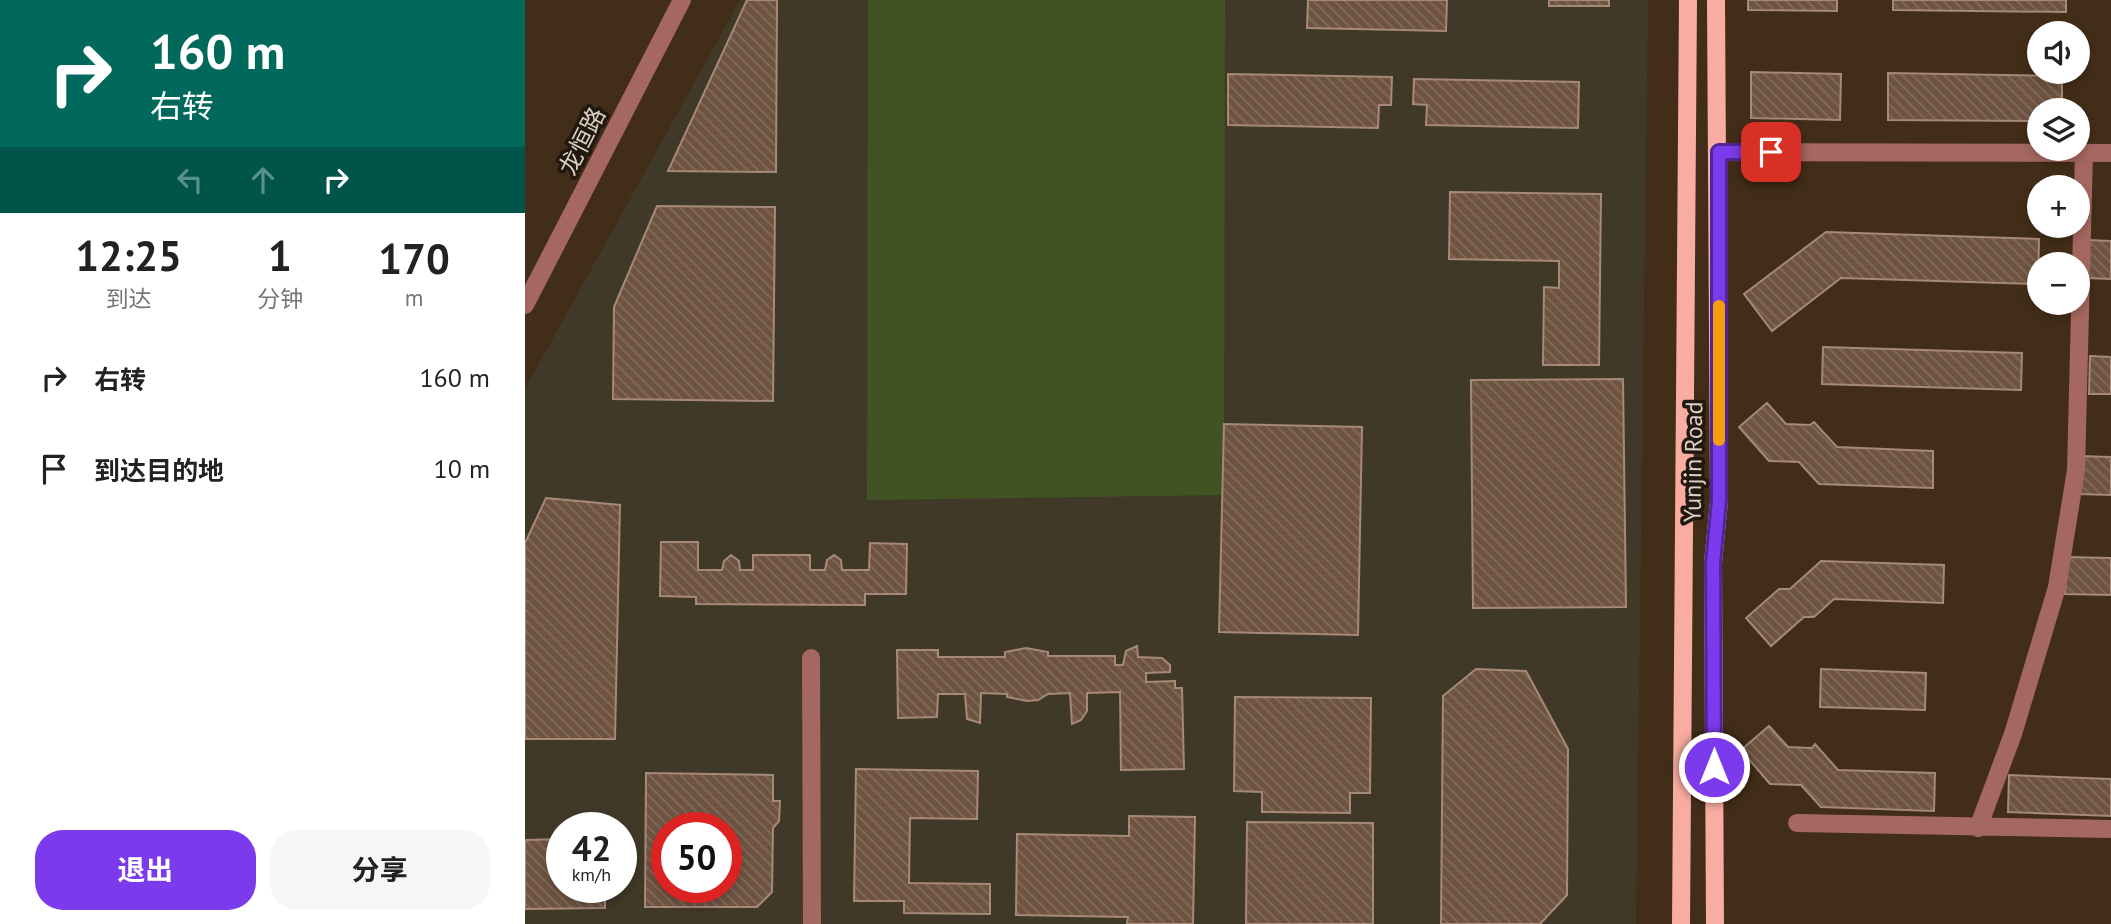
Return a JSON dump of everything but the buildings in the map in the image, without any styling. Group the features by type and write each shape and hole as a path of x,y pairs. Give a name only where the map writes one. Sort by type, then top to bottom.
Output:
{"main road":[{"name":"Yunjin Road","path":"1681,924 1688,0"},
{"name":"Yunjin Road","path":"1715,924 1713,563 1719,501 1716,0"}],"street":[{"name":"龙恒路","path":"525,305 682,0"},
{"path":"1719,152 2027,153"},
{"path":"2090,153 2111,153"},
{"path":"1978,828 2013,734 2057,587 2076,470 2084,161"},
{"path":"811,658 811,924"},
{"path":"1797,823 2111,829"}],"shaded area":[{"path":"740,0 1648,0 1636,924 525,924 525,389"}],"green space":[{"path":"868,0 1225,0 1224,495 867,500"}],"slow traffic":[{"path":"1719,306 1719,440"}],"route":[{"path":"1714,767 1713,563 1719,501 1719,152 1771,152"}]}
